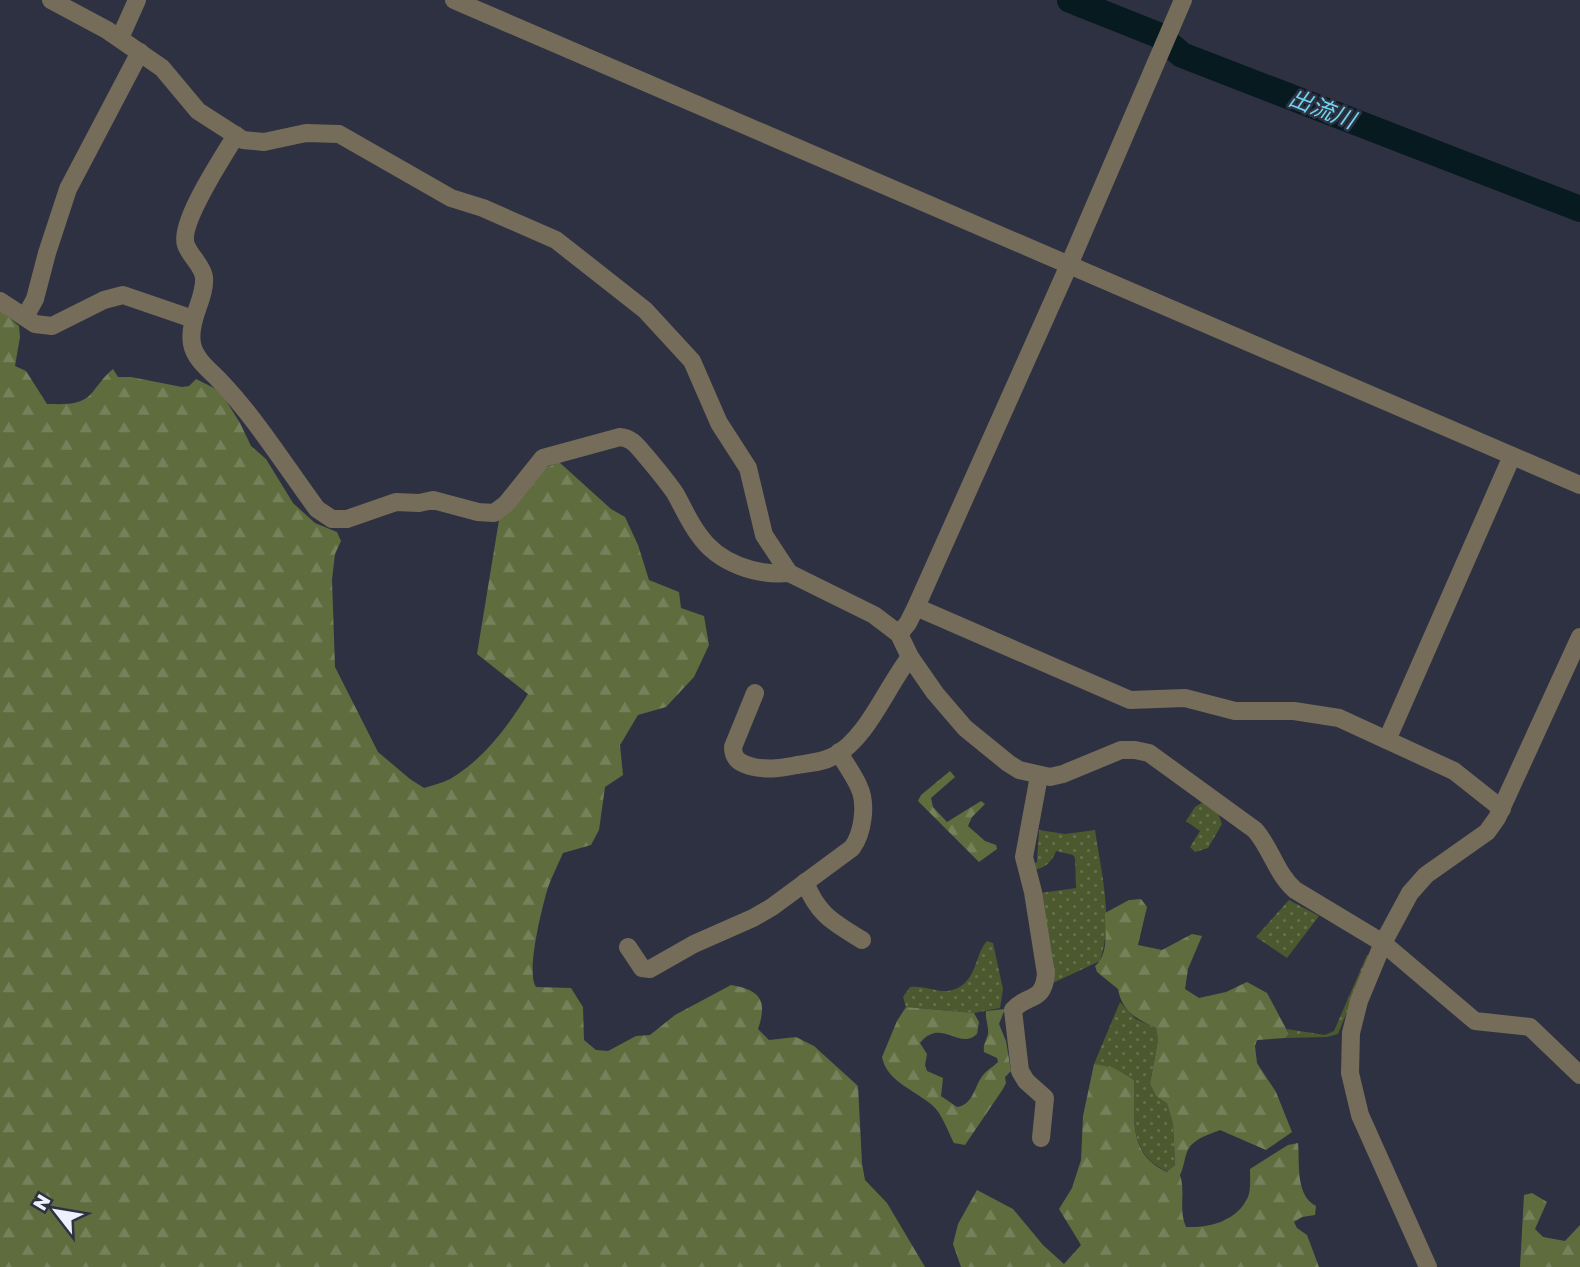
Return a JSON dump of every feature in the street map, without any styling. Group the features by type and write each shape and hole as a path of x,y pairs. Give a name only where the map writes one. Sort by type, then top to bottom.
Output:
{"street":[{"path":"51,0 120,38 162,68 198,111 243,140 264,142 306,133 339,134 451,198 483,208 556,240 645,310 692,361 719,423 748,468 764,534 789,573"},
{"path":"120,38 137,0"},
{"path":"454,0 1580,485"},
{"path":"899,634 916,607 1069,265 1182,3"},
{"path":"25,317 35,299 68,190 140,52"},
{"path":"236,135 186,227 186,244 204,274 204,287 193,319 192,345 197,357 229,391 317,509 332,519 347,519 396,502 433,500 478,512 494,513 506,504 543,458 620,437 626,438 636,445 675,493 700,537 713,551 743,567 771,573 789,573 874,615 899,634 910,657 935,693 965,728 1008,763 1019,770 1039,776 1063,774 1121,750 1149,753 1255,830 1286,881 1295,890 1383,943 1475,1021 1530,1027 1580,1076"},
{"path":"0,301 35,324 52,326 104,300 123,295 193,319"},
{"path":"1387,740 1512,456"},
{"path":"916,607 1130,700 1185,698 1235,711 1294,711 1339,718 1454,771 1502,809"},
{"path":"1427,1267 1360,1115 1350,1073 1350,1033 1359,1001 1398,912 1426,875 1487,832 1502,809 1580,637"},
{"path":"755,693 733,747 733,755 737,761 774,769 819,762 839,752 857,736 910,657"},
{"path":"628,947 642,968 650,969 710,936 753,918 845,855 856,842 863,810 861,791 839,752"},
{"path":"1039,776 1024,857 1033,892 1045,984 1034,999 1018,1005 1013,1010 1020,1071 1026,1081 1045,1098 1041,1138"},
{"path":"805,882 822,913 862,940"}],"green space":[{"path":"0,310 19,326 15,366 26,371 47,404 70,404 86,399 113,369 118,377 182,387 189,386 196,379 220,391 251,446 266,459 293,503 315,523 337,532 341,541 335,554 332,580 335,667 378,752 424,788 450,779 473,762 503,730 528,694 477,654 499,520 534,473 559,462 611,509 625,517 638,545 649,580 679,592 681,608 704,616 709,645 694,677 666,707 638,715 620,745 623,775 605,787 599,830 591,845 563,853 548,889 538,928 533,956 533,979 536,987 571,988 583,1007 584,1040 596,1050 608,1051 636,1036 650,1035 675,1015 731,985 755,993 762,1011 758,1029 769,1040 796,1037 814,1046 858,1086 865,1180 887,1203 925,1267 0,1267"},
{"path":"950,771 955,777 931,798 933,807 947,822 981,801 985,804 972,817 968,826 985,841 996,845 997,849 979,862 918,801 921,795"},
{"path":"1203,802 1218,813 1222,824 1208,848 1195,852 1190,847 1200,831 1186,821 1195,807"},
{"path":"1039,830 1065,834 1095,830 1105,896 1106,929 1100,961 1055,982 1052,982 1040,893 1076,888 1075,858 1073,855 1056,851 1048,864 1034,870 1032,864 1037,862"},
{"path":"1141,899 1147,907 1138,945 1162,950 1192,934 1202,936 1188,969 1185,989 1199,998 1226,992 1247,982 1267,993 1289,1034 1285,1038 1257,1040 1255,1046 1257,1063 1276,1092 1292,1132 1266,1150 1220,1130 1193,1144 1187,1152 1180,1175 1186,1227 1213,1224 1237,1212 1249,1194 1250,1169 1288,1145 1298,1143 1302,1187 1309,1201 1316,1206 1315,1215 1302,1217 1294,1222 1297,1228 1307,1235 1319,1267 961,1267 953,1244 958,1224 977,1190 1013,1209 1043,1245 1064,1264 1081,1245 1059,1209 1072,1188 1081,1160 1083,1116 1094,1064 1114,1068 1134,1080 1134,1121 1139,1145 1154,1164 1167,1172 1175,1165 1173,1124 1167,1103 1156,1096 1150,1084 1158,1040 1156,1028 1127,1009 1118,989 1097,972 1095,966 1104,949 1105,913 1129,900"},
{"path":"1289,900 1319,916 1287,958 1256,937"},
{"path":"987,941 993,943 1003,989 1000,1008 974,1013 906,1007 903,997 910,987 948,991 965,983"},
{"path":"1367,955 1370,955 1338,1034 1327,1037 1285,1038 1289,1034 1287,1029 1325,1035 1334,1031"},
{"path":"1120,1002 1136,1019 1156,1028 1158,1040 1150,1084 1156,1096 1167,1102 1173,1124 1175,1165 1168,1172 1155,1164 1139,1145 1134,1121 1134,1080 1094,1064"},
{"path":"906,1007 974,1013 979,1022 977,1034 970,1038 935,1033 920,1043 927,1054 927,1071 943,1078 941,1096 957,1107 969,1100 983,1076 998,1062 997,1058 984,1052 988,1031 986,1011 1005,1009 999,1024 1006,1041 1011,1071 1005,1077 1003,1089 965,1145 954,1143 936,1108 903,1085 885,1066 882,1057"},
{"path":"1532,1193 1547,1202 1535,1229 1543,1237 1565,1241 1580,1225 1580,1267 1520,1267 1524,1195"}],"waterway":[{"name":"出流川","path":"1070,0 1158,35 1182,55 1580,209"}]}
